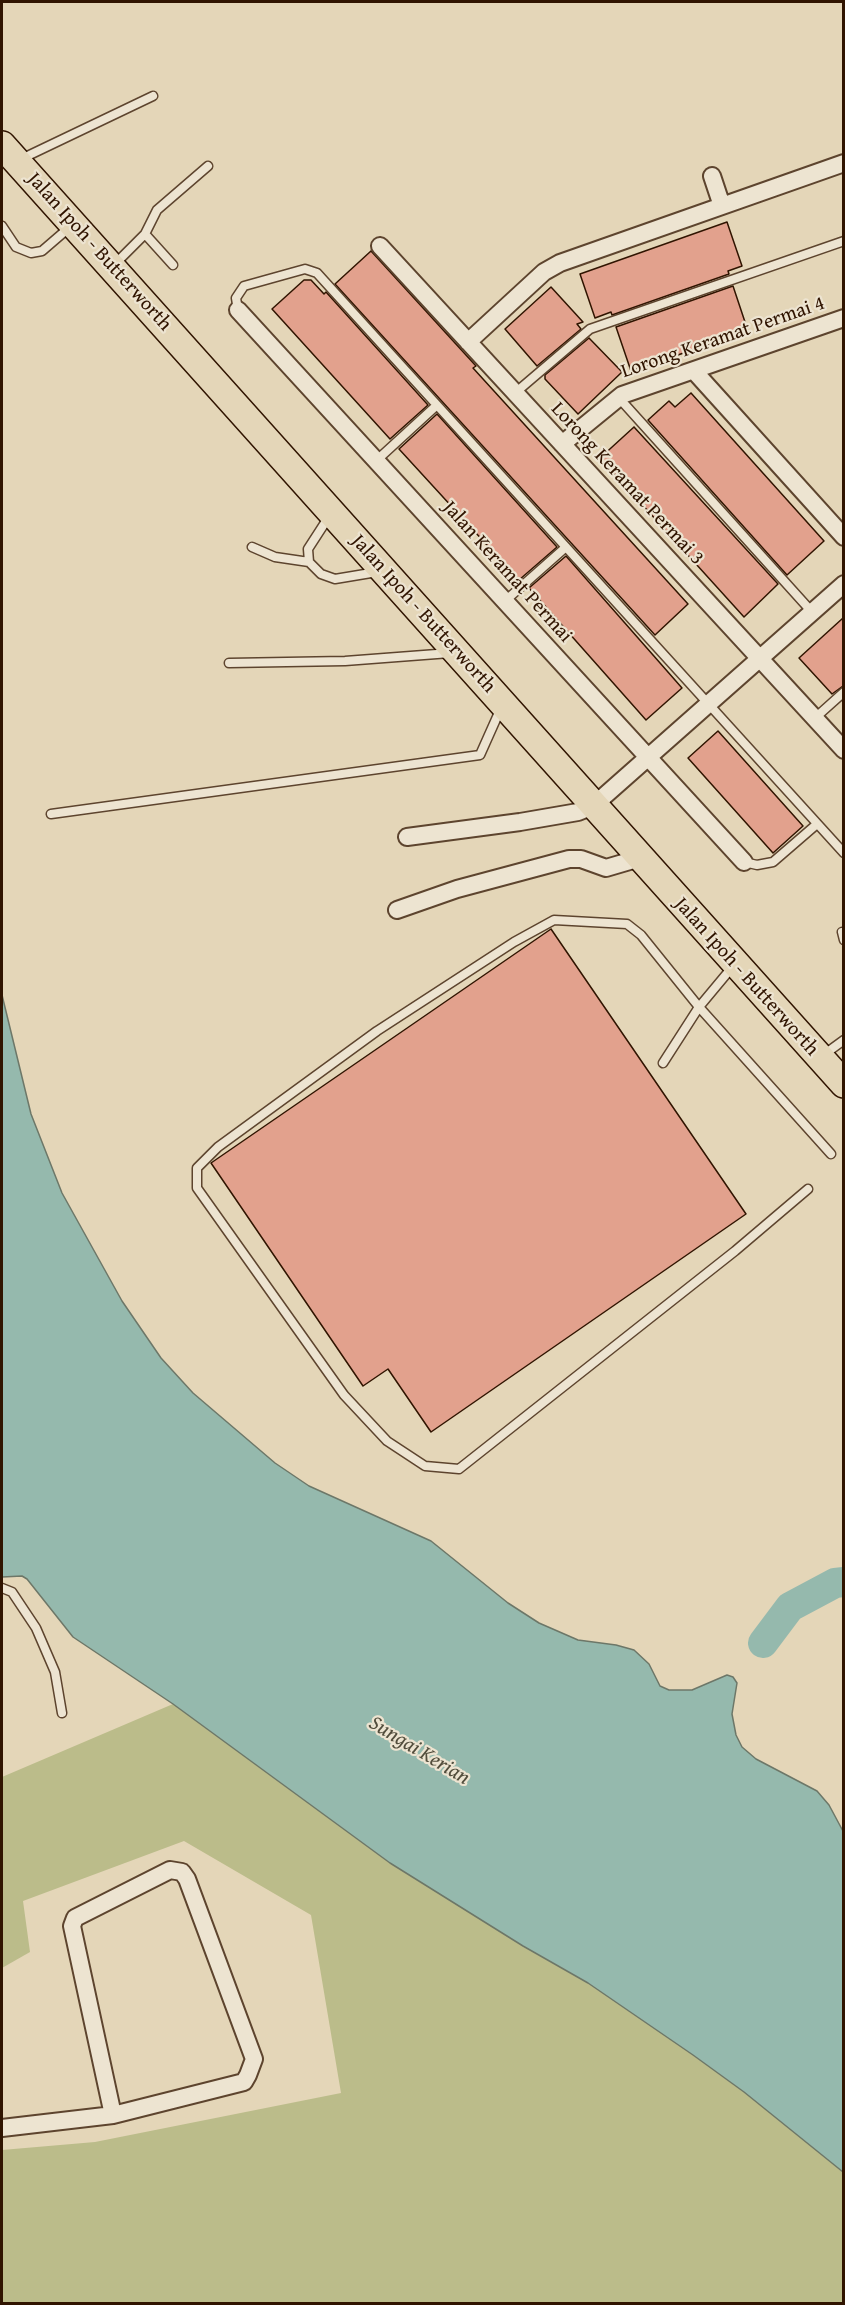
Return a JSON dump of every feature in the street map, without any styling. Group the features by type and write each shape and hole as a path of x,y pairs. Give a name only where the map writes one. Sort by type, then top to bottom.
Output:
{"highway":[{"name":"Jalan Ipoh - Butterworth","path":"9,153 843,1084"}],"street":[{"path":"468,342 544,272 560,263 843,163"},
{"path":"712,176 723,206"},
{"name":"Lorong Keramat Permai 3","path":"380,246 843,750"},
{"name":"Jalan Keramat Permai","path":"238,310 744,862"},
{"name":"Lorong Keramat Permai 4","path":"562,444 619,398 843,318"},
{"path":"694,371 843,537"},
{"path":"407,837 520,822 578,812 593,806 843,584"},
{"path":"398,910 457,889 569,859 581,859 606,868 640,858"},
{"path":"2,2128 113,2115 244,2082 254,2059 187,1879 182,1872 170,1870 75,1918 72,1926 113,2115"}],"lane":[{"path":"9,153 153,96"},
{"path":"113,267 145,234 157,210 208,166"},
{"path":"2,226 16,247 31,253 42,251 73,224"},
{"path":"145,234 173,265"},
{"path":"515,393 590,329 843,241"},
{"path":"238,310 236,298 244,286 305,269 317,273 843,853"},
{"path":"619,398 812,612"},
{"path":"376,460 437,405"},
{"path":"309,562 308,549 332,513"},
{"path":"252,547 275,557 309,562 321,574 335,579 383,571"},
{"path":"505,601 566,547"},
{"path":"229,663 345,662 457,653"},
{"path":"815,718 843,692"},
{"path":"51,814 480,755 503,705"},
{"path":"744,862 757,866 773,862 817,824"},
{"path":"808,1189 735,1251 459,1469 425,1466 387,1441 351,1402 197,1188 197,1168 218,1147 269,1108 377,1031 514,942 554,920 627,924 640,935 699,1007 831,1154"},
{"path":"663,1063 699,1007 734,964"},
{"path":"819,1058 843,1040"},
{"path":"2,1588 12,1592 36,1628 55,1672 62,1713"}],"green space":[{"path":"173,1704 390,1863 523,1946 588,1983 693,2055 744,2092 843,2172 843,2303 2,2303 2,2150 95,2142 341,2093 311,1915 184,1841 23,1901 30,1952 2,1968 2,1777"}],"water":[{"name":"Sungai Kerian","path":"2,995 31,1114 62,1193 122,1301 161,1358 193,1393 275,1463 309,1486 431,1541 508,1603 539,1623 578,1640 634,1650 649,1664 660,1686 669,1690 692,1690 727,1675 733,1677 737,1683 732,1714 736,1735 742,1747 756,1759 817,1791 829,1805 844,1833 843,2172 744,2092 693,2055 588,1983 523,1946 390,1863 173,1704 73,1637 27,1579 22,1576 2,1577"}],"building":[{"path":"727,222 742,266 728,271 729,274 612,315 611,312 595,318 580,274"},
{"path":"371,251 476,366 473,368 688,604 655,635 335,284"},
{"path":"304,280 311,280 324,294 326,292 428,405 390,439 272,309"},
{"path":"733,286 748,331 631,371 616,327"},
{"path":"551,287 583,322 577,324 581,329 537,366 505,329"},
{"path":"589,338 622,372 578,414 545,379 545,375"},
{"path":"691,393 824,541 787,575 648,420 669,401 675,407"},
{"path":"437,414 557,547 519,580 399,449"},
{"path":"634,427 778,584 744,617 600,458"},
{"path":"566,556 682,688 646,720 529,588"},
{"path":"843,618 843,686 832,694 799,658"},
{"path":"718,731 803,826 773,853 688,758"},
{"path":"551,929 746,1214 431,1432 388,1369 363,1386 211,1163"}],"waterway":[{"path":"763,1643 790,1607 835,1583 844,1582"}]}
